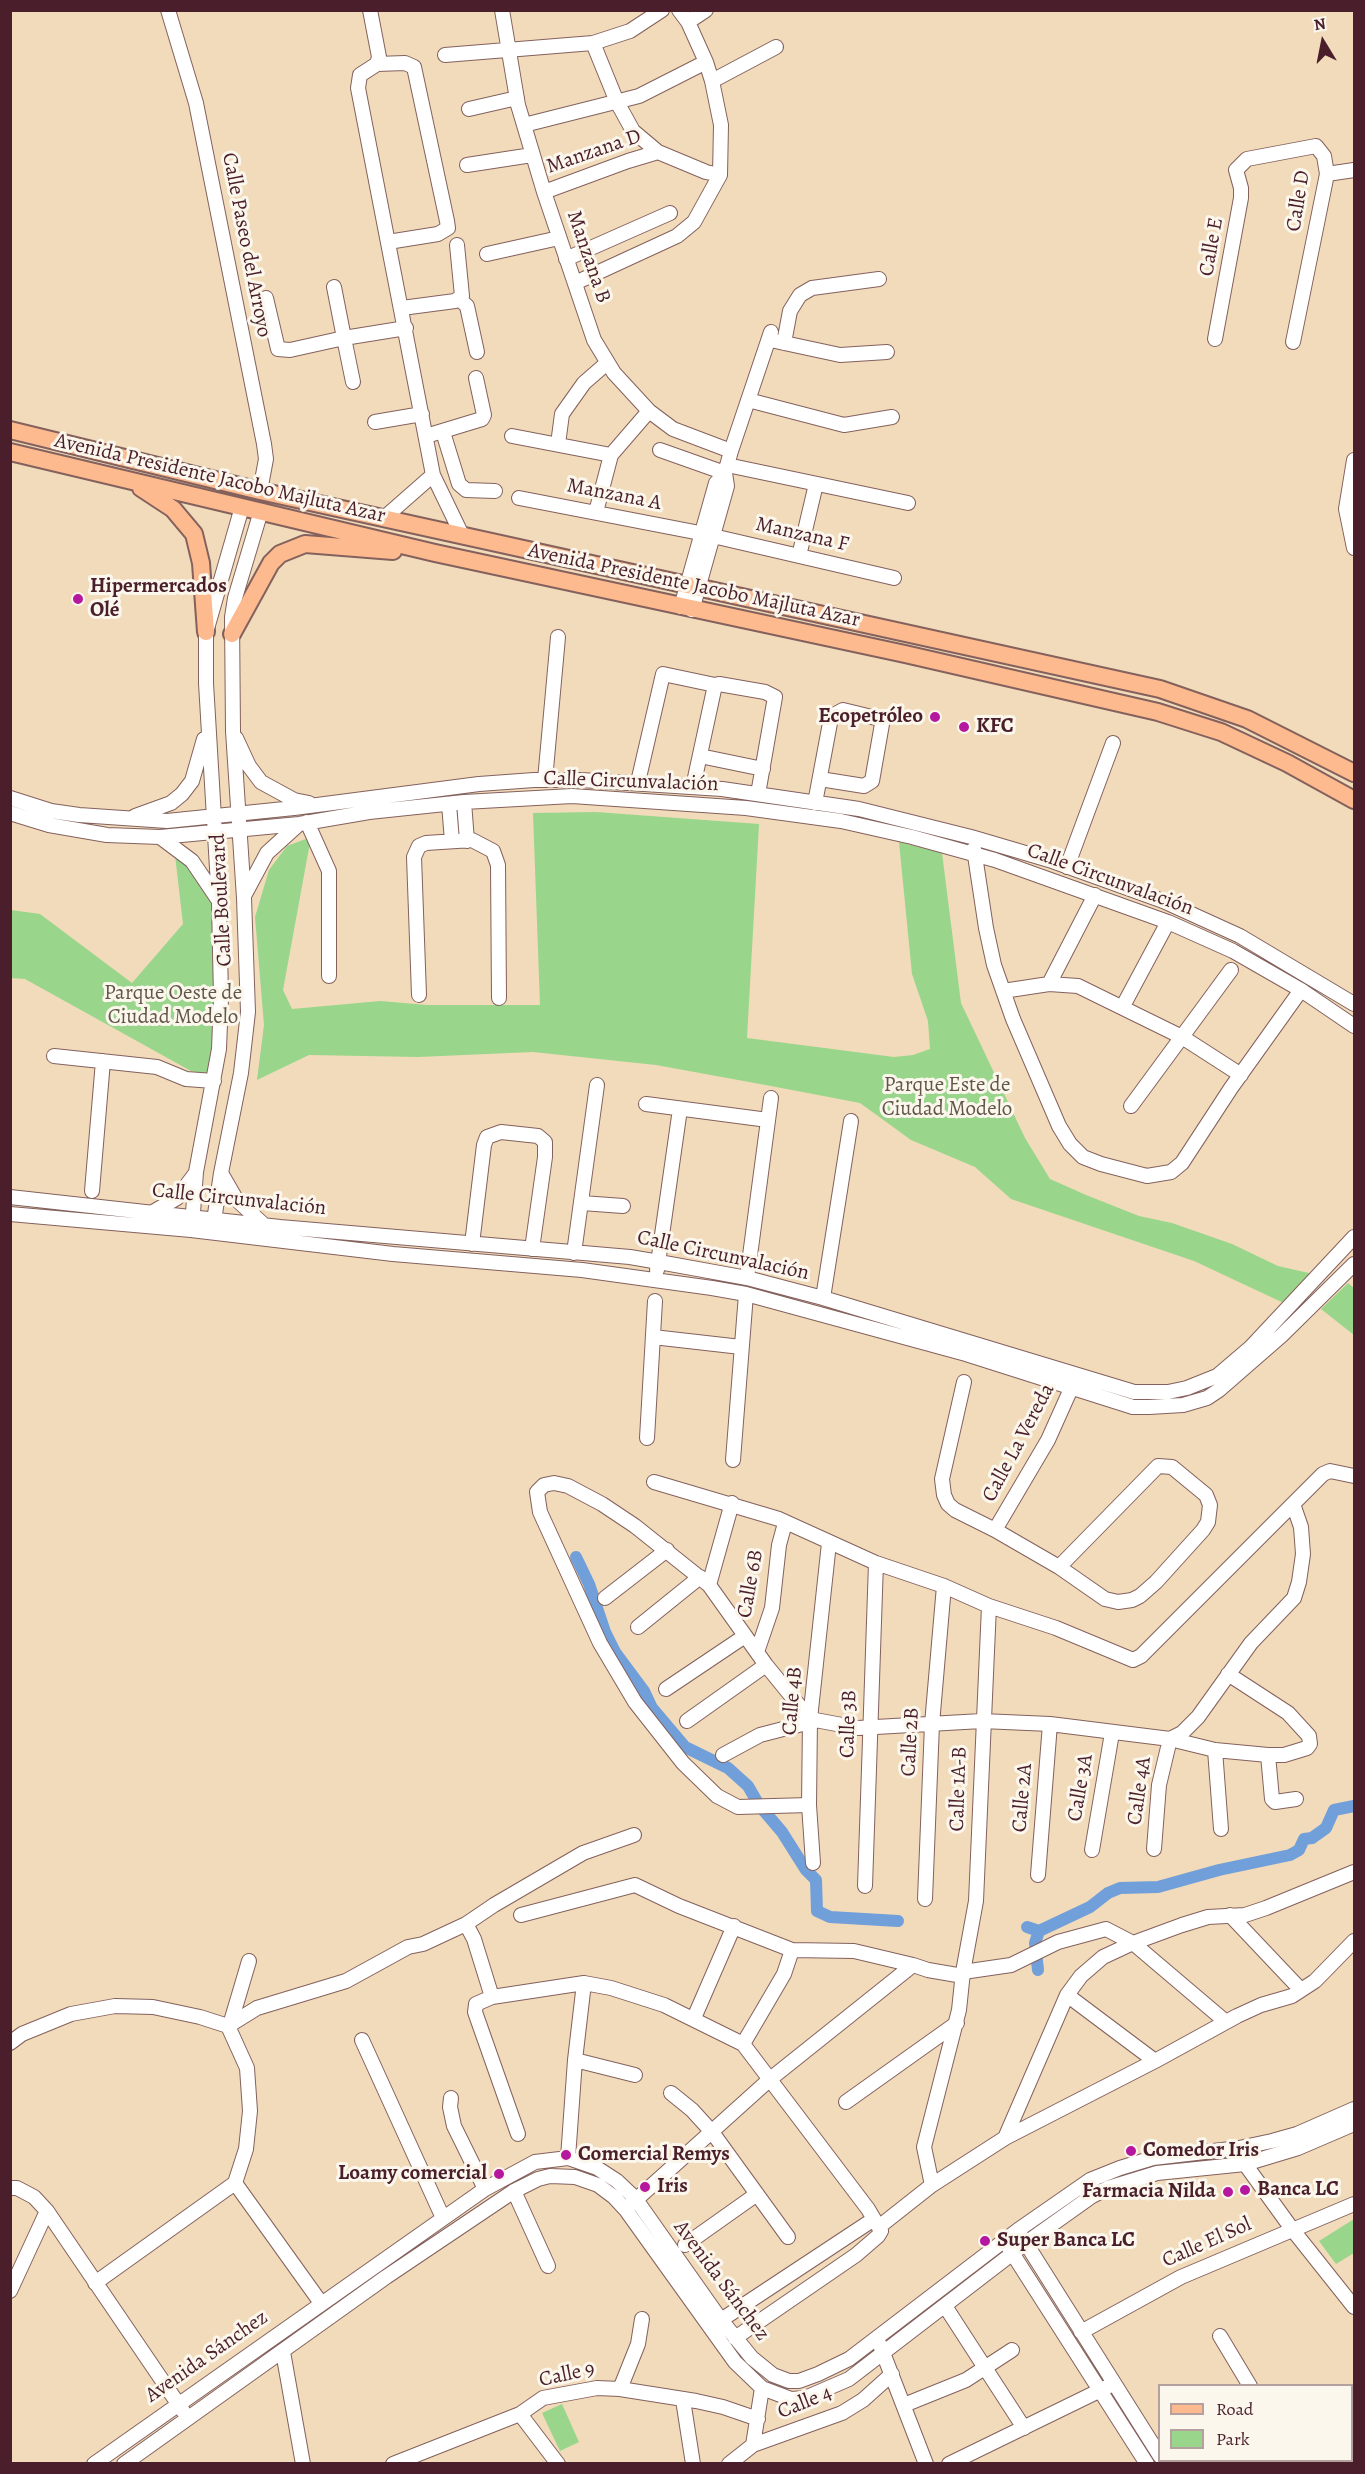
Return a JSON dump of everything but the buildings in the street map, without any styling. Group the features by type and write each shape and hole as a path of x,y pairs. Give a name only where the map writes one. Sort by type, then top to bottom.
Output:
{"main road":[{"name":"Avenida Presidente Jacobo Majluta Azar","path":"10,430 260,491 1160,689 1248,719 1354,773"},
{"name":"Avenida Presidente Jacobo Majluta Azar","path":"10,452 435,553 905,654 1191,721 1221,732 1287,763 1354,800"},
{"path":"130,481 172,509 194,534 201,563 206,632"},
{"path":"232,634 271,563 287,550 305,544 435,553"}],"street":[{"name":"Calle Paseo del Arroyo","path":"168,10 196,104 264,444 266,459 260,491"},
{"path":"370,10 379,53 377,64"},
{"name":"Manzana B","path":"502,10 517,98 532,155 594,340 606,363 627,390 649,411 673,429 730,451"},
{"path":"445,54 593,43 630,31 662,10"},
{"path":"575,283 677,236 694,222 720,175 721,125 712,81 688,22 679,10"},
{"path":"688,22 705,10"},
{"path":"593,43 617,102 633,131 658,152 706,172 720,175"},
{"path":"712,81 776,47"},
{"path":"524,125 639,96 706,62"},
{"path":"388,242 438,234 448,228 414,67 405,63 377,64 360,75 357,88 434,475 462,535"},
{"path":"469,109 517,98"},
{"name":"Calle D","path":"1240,164 1246,159 1316,146 1324,156 1327,174 1293,342"},
{"name":"Manzana D","path":"544,192 658,152"},
{"path":"467,165 532,155"},
{"name":"Calle E","path":"1215,339 1240,210 1241,188 1236,170 1240,164"},
{"path":"1327,174 1354,170"},
{"path":"566,259 670,213"},
{"path":"487,254 559,238"},
{"path":"457,245 462,296 459,299"},
{"path":"784,343 790,311 800,295 812,288 879,279"},
{"path":"334,287 353,382"},
{"path":"266,298 278,349 290,350 406,328"},
{"path":"402,308 459,299"},
{"path":"459,299 467,306 477,352"},
{"path":"686,608 706,535 727,486 726,469 730,451 769,336 784,343 840,355 887,352"},
{"path":"558,444 562,414 584,383 606,363"},
{"path":"426,436 478,421 484,415 476,378"},
{"path":"748,400 844,425 892,417"},
{"path":"596,512 611,455 649,411"},
{"path":"375,422 422,414"},
{"path":"443,432 459,484 466,490 495,491"},
{"path":"512,436 611,455"},
{"path":"660,450 726,469 908,503"},
{"path":"1354,460 1346,510 1354,549"},
{"path":"384,518 434,475"},
{"path":"799,556 816,484"},
{"name":"Manzana A","path":"519,498 706,535"},
{"name":"Calle Boulevard","path":"192,1224 196,1172 214,1081 221,998 219,902 208,722 206,632 242,507"},
{"name":"Calle Boulevard","path":"214,1226 221,1173 246,1045 248,1012 244,898 233,731 232,634 235,598 261,512"},
{"name":"Manzana F","path":"706,535 894,578"},
{"path":"544,780 558,637"},
{"path":"638,782 663,674 765,692 775,697 758,794"},
{"path":"693,787 715,685"},
{"path":"815,803 832,716 843,710 880,719 882,724 872,781 864,786 820,778"},
{"path":"125,819 171,803 182,794 192,781 208,722"},
{"path":"233,731 249,766 261,782 294,800 314,804"},
{"path":"1067,867 1113,743"},
{"path":"700,756 763,770"},
{"name":"Calle Circunvalación","path":"10,798 51,810 125,819 167,821 426,790 544,780 638,782 693,787 860,809 971,837 1067,867 1163,901 1240,936 1354,1004"},
{"path":"426,790 428,806"},
{"name":"Calle Circunvalación","path":"10,813 49,825 106,835 160,837 303,823 369,812 464,802 572,796 746,808 841,821 912,837 975,855 1168,922 1233,951 1301,990 1354,1026"},
{"path":"464,802 467,841"},
{"path":"449,804 452,841"},
{"path":"244,898 255,872 267,853 303,823 329,871 329,976"},
{"path":"160,837 192,861 219,902"},
{"path":"971,837 986,928 1003,991 1059,1126 1070,1144 1083,1157 1147,1176 1171,1172 1182,1163 1301,990"},
{"path":"419,995 414,857 419,846 426,843 472,840 493,852 498,865 499,998"},
{"path":"1049,984 1095,895"},
{"path":"1123,1006 1168,922"},
{"path":"1131,1106 1231,970"},
{"path":"1003,991 1049,984 1078,986 1182,1036 1241,1075"},
{"path":"219,1041 246,1045"},
{"path":"54,1056 157,1067 186,1078 214,1081"},
{"path":"92,1191 103,1061"},
{"path":"574,1252 597,1085"},
{"path":"747,1278 771,1098"},
{"path":"646,1104 768,1120"},
{"path":"656,1280 680,1109"},
{"path":"823,1298 850,1121"},
{"path":"472,1244 484,1145 487,1137 501,1132 538,1136 545,1142 545,1157 532,1249"},
{"path":"153,1212 177,1198 196,1172"},
{"path":"221,1173 236,1199 264,1225"},
{"name":"Calle Circunvalación","path":"10,1197 153,1212 192,1224"},
{"path":"582,1203 623,1206"},
{"name":"Calle Circunvalación","path":"10,1214 214,1226 393,1254 582,1270 746,1294 966,1354 1133,1407 1168,1408 1207,1398 1240,1374 1354,1264"},
{"name":"Calle Circunvalación","path":"214,1226 264,1225 574,1252 659,1262 747,1278 823,1298 1134,1392 1177,1390 1217,1376 1251,1347 1354,1237"},
{"path":"733,1460 746,1294"},
{"path":"647,1438 655,1301"},
{"path":"653,1337 741,1347"},
{"name":"Calle La Vereda","path":"995,1530 1048,1440 1077,1374"},
{"path":"964,1382 942,1487 948,1504 1059,1567 1094,1593 1111,1601 1125,1601 1140,1596 1203,1530 1210,1515 1206,1495 1172,1467 1158,1466 1059,1567"},
{"path":"654,1482 732,1503 786,1523 876,1563 989,1606 1065,1631 1129,1660 1137,1659 1323,1474 1330,1471 1354,1476"},
{"path":"809,1805 773,1808 738,1807 717,1796 683,1764 635,1702 610,1662 540,1512 537,1492 544,1485 554,1483 568,1486 602,1504 704,1581 810,1721"},
{"path":"638,1627 704,1581 732,1503"},
{"path":"1170,1739 1182,1733 1198,1717 1251,1643 1296,1594 1303,1560 1303,1544 1293,1504"},
{"name":"Calle 6B","path":"757,1652 772,1608 779,1545 786,1523"},
{"name":"Calle 4B","path":"813,1863 809,1805 810,1721 829,1543"},
{"path":"605,1598 667,1551"},
{"name":"Calle 3B","path":"865,1886 876,1563"},
{"name":"Calle 2B","path":"925,1899 932,1724 944,1587"},
{"name":"Calle 1A-B","path":"932,2185 924,2147 957,2023 976,1901 982,1721 989,1606"},
{"path":"666,1689 745,1636"},
{"path":"687,1721 766,1665"},
{"path":"723,1755 760,1735 810,1721 870,1727 982,1721 1050,1724 1170,1739 1215,1750 1268,1755 1284,1755 1307,1748 1310,1744 1309,1736 1288,1713 1228,1674"},
{"name":"Calle 2A","path":"1038,1875 1050,1724"},
{"name":"Calle 3A","path":"1092,1850 1112,1733"},
{"name":"Calle 4A","path":"1154,1849 1159,1785 1170,1739"},
{"path":"1215,1750 1221,1829"},
{"path":"1268,1755 1272,1800 1275,1802 1296,1799"},
{"path":"10,2043 22,2034 71,2014 115,2006 153,2007 229,2026 257,2008 346,1982 408,1947 423,1944 466,1924 503,1899 583,1853 634,1835"},
{"path":"1005,2138 1067,1995 1080,1976 1103,1957 1134,1942 1199,1920 1245,1915 1266,1908 1354,1872"},
{"path":"521,1915 635,1885 679,1906 792,1950 855,1951 928,1970 963,1974 1011,1965 1055,1944 1102,1929 1110,1930 1134,1942 1226,2022"},
{"path":"1230,1915 1301,1990"},
{"path":"466,1924 474,1939 492,1997"},
{"path":"694,2018 734,1926"},
{"path":"721,2320 1005,2138 1226,2022 1261,2005 1292,1996 1315,1981 1353,1946"},
{"path":"743,2044 784,1974 792,1950"},
{"path":"95,2283 235,2184 246,2149 250,2110 247,2068 229,2026 249,1961"},
{"path":"626,2210 635,2198 769,2080 913,1965"},
{"path":"568,2158 575,2060 584,1983"},
{"path":"518,2134 475,2012 476,2004 492,1997 584,1983 612,1988 654,2001 694,2018 743,2044 877,2222 881,2231 856,2254 735,2338"},
{"path":"1067,1995 1155,2061"},
{"path":"846,2102 957,2023"},
{"path":"362,2040 443,2218"},
{"path":"575,2060 635,2075"},
{"path":"671,2093 692,2110 712,2132 788,2237"},
{"path":"451,2098 450,2107 454,2126 485,2189"},
{"name":"Avenida Sánchez","path":"94,2463 485,2189 536,2162 568,2158 584,2162 609,2175 635,2198 735,2338 762,2367 773,2375 789,2381 809,2378 849,2359 1018,2230 1090,2180 1153,2158 1239,2148 1297,2134 1354,2109"},
{"name":"Avenida Sánchez","path":"124,2463 386,2277 514,2191 550,2176 575,2177 598,2185 626,2210 735,2362 762,2388 791,2399 805,2398 849,2379 1026,2243 1092,2196 1124,2182 1157,2173 1245,2164 1298,2148 1354,2124"},
{"path":"1239,2148 1245,2164 1292,2229 1354,2307"},
{"path":"235,2184 321,2303"},
{"path":"10,2188 17,2188 34,2197 46,2211 187,2418"},
{"path":"514,2191 548,2266"},
{"path":"685,2245 758,2194"},
{"name":"Calle El Sol","path":"1081,2332 1168,2283 1354,2204"},
{"path":"10,2291 46,2211"},
{"path":"1018,2230 1081,2332 1147,2463"},
{"path":"1004,2241 1158,2453"},
{"path":"945,2306 1024,2428"},
{"path":"620,2389 638,2344 642,2319"},
{"path":"1220,2336 1249,2384"},
{"path":"876,2338 926,2463"},
{"path":"904,2405 956,2385 986,2369 1012,2350"},
{"path":"283,2352 303,2463"},
{"name":"Calle 4","path":"729,2463 753,2445 842,2413 863,2400 892,2374"},
{"path":"949,2463 1108,2387"},
{"name":"Calle 9","path":"393,2463 419,2459 520,2414 543,2398 597,2388 620,2389 723,2407 758,2420"},
{"path":"753,2445 762,2388"},
{"path":"683,2400 693,2463"},
{"path":"520,2414 558,2463"}],"green space":[{"name":"Parque Este de Ciudad Modelo","path":"596,812 759,824 747,1038 894,1057 913,1055 930,1049 928,1021 912,974 899,842 942,853 961,1003 1025,1138 1050,1179 1139,1216 1172,1223 1232,1244 1278,1266 1313,1274 1288,1305 1194,1261 1011,1199 975,1167 911,1140 860,1103 771,1086 656,1065 533,1052 418,1057 309,1055 257,1080 264,1025 255,917 269,870 287,846 311,837 283,990 292,1009 380,1001 427,1005 540,1005 533,813"},
{"name":"Parque Oeste de Ciudad Modelo","path":"175,855 197,866 211,903 219,997 215,1076 191,1071 25,979 11,978 11,910 40,914 132,983 183,924"},
{"path":"1348,1283 1354,1288 1354,1335 1321,1309"},
{"path":"1354,2219 1354,2253 1336,2264 1319,2241"},
{"path":"562,2404 579,2442 560,2451 542,2413"}],"waterway":[{"path":"576,1557 615,1652 644,1691 652,1708 685,1747 728,1768 748,1786 759,1805 782,1832 806,1870 816,1880 817,1911 830,1917 898,1921"},
{"path":"1039,1931 1090,1907 1108,1893 1120,1888 1158,1887 1219,1870 1290,1855 1299,1850 1304,1839 1312,1838 1326,1828 1334,1810 1354,1806"},
{"path":"1027,1927 1039,1931 1035,1943 1038,1970"}],"place":[{"name":"Hipermercados Olé","path":"78,599"},
{"name":"Ecopetróleo","path":"935,717"},
{"name":"KFC","path":"964,727"},
{"name":"Comedor Iris","path":"1131,2151"},
{"name":"Comercial Remys","path":"566,2155"},
{"name":"Loamy comercial","path":"499,2174"},
{"name":"Iris","path":"645,2187"},
{"name":"Banca LC","path":"1245,2190"},
{"name":"Farmacia Nilda","path":"1228,2192"},
{"name":"Super Banca LC","path":"985,2241"}]}
